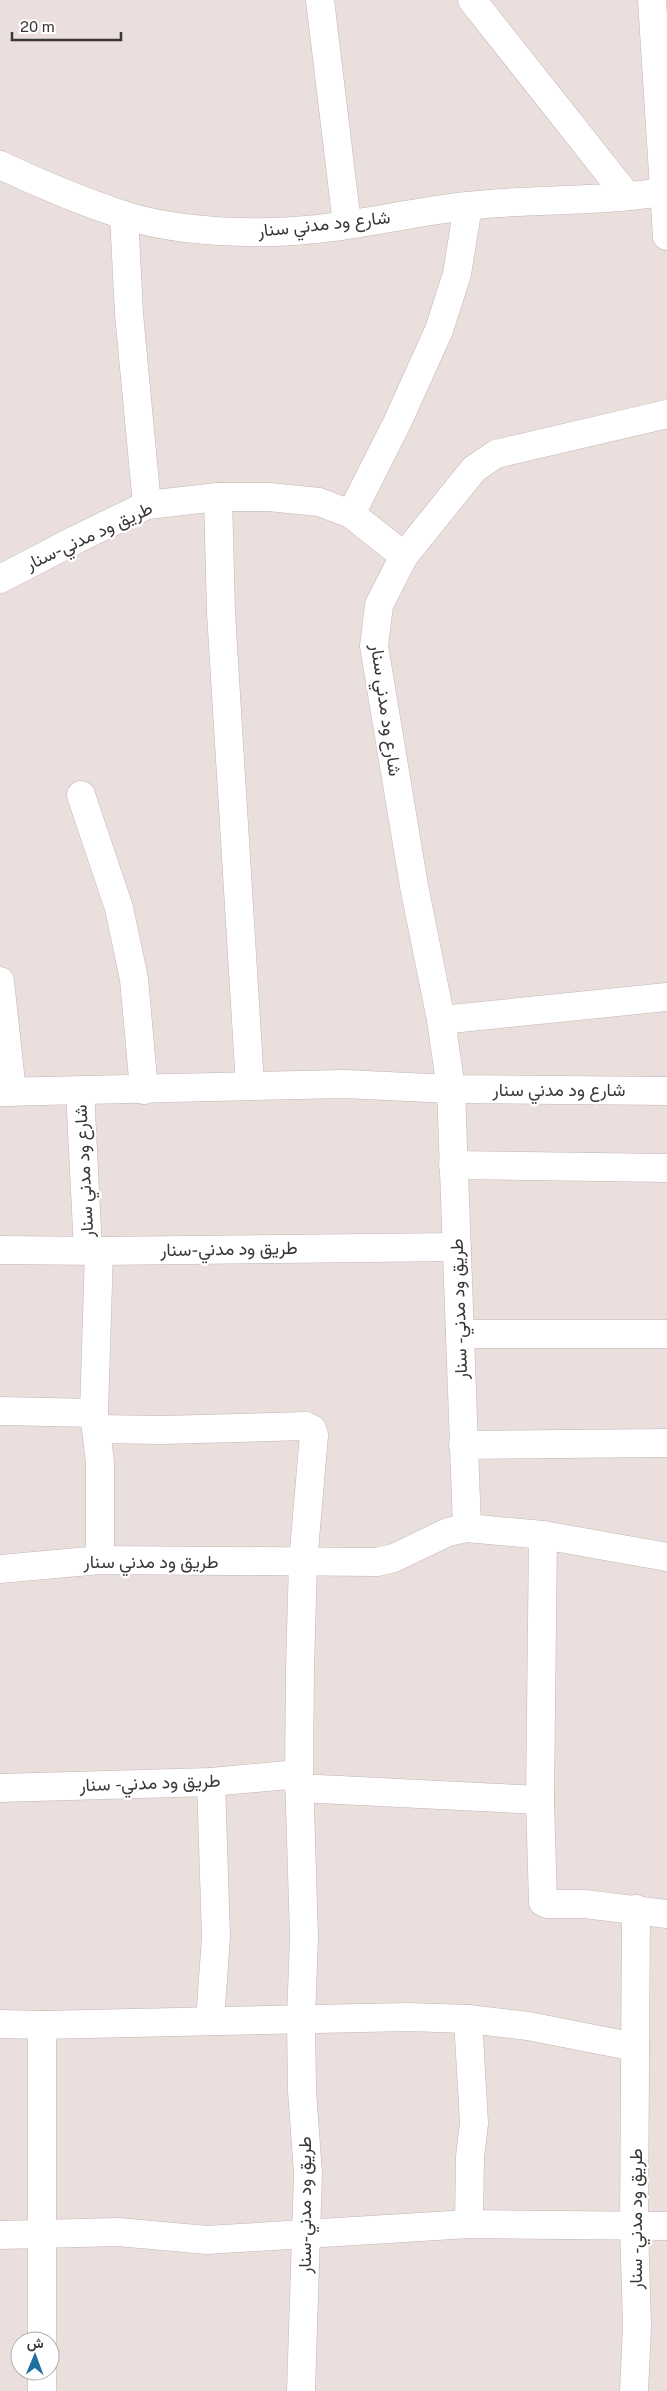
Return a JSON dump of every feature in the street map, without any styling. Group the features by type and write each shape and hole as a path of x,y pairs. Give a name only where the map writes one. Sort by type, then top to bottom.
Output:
{"street":[{"path":"320,0 347,224"},
{"path":"472,0 627,196"},
{"path":"652,0 667,236"},
{"name":"شارع ود مدني سنار","path":"0,166 59,191 124,215 194,229 273,232 347,224 468,206 627,196 665,191"},
{"path":"351,514 397,423 439,330 457,274 468,206"},
{"path":"124,215 129,314 147,505"},
{"name":"شارع ود مدني سنار","path":"451,1089 441,1020 414,886 374,646 379,605 404,556 474,469 496,454 667,414"},
{"path":"218,497 221,613 250,1085"},
{"name":"طريق ود مدني-سنار","path":"0,579 147,505 218,497 269,497 319,502 351,514 404,556"},
{"path":"81,795 119,908 129,953 134,979 144,1090"},
{"path":"0,981 6,1092"},
{"path":"441,1020 667,997"},
{"name":"شارع ود مدني سنار","path":"6,1092 344,1084 451,1089 667,1091"},
{"name":"طريق ود مدني - سنار","path":"451,1089 467,1528"},
{"name":"شارع ود مدني سنار","path":"80,1091 93,1250"},
{"path":"454,1165 667,1168"},
{"name":"طريق ود مدني-سنار","path":"0,1250 457,1247"},
{"path":"93,1250 96,1421 100,1462 100,1560"},
{"path":"460,1334 667,1334"},
{"path":"0,1411 162,1430 306,1426 312,1429 314,1435 303,1562 299,1781"},
{"path":"463,1445 667,1443"},
{"path":"303,1562 376,1562 394,1558 448,1532 467,1528 543,1535 667,1557"},
{"path":"543,1535 540,1800 543,1902 547,1904 585,1904 667,1914"},
{"name":"طريق ود مدني سنار","path":"0,1569 100,1560 303,1562"},
{"name":"طريق ود مدني-سنار","path":"299,1781 304,1937 301,2019 302,2091 308,2172 301,2391"},
{"name":"طريق ود مدني - سنار","path":"0,1788 299,1781 540,1800"},
{"path":"210,2021 216,1937 211,1782"},
{"name":"طريق ود مدني - سنار","path":"634,2391 637,2327 634,2225 636,1909"},
{"path":"0,2024 42,2025 408,2017 468,2019 528,2026 634,2047"},
{"path":"468,2019 474,2123 470,2157 469,2224"},
{"path":"42,2025 42,2331"},
{"path":"0,2235 118,2232 207,2240 469,2224 667,2226"}]}
